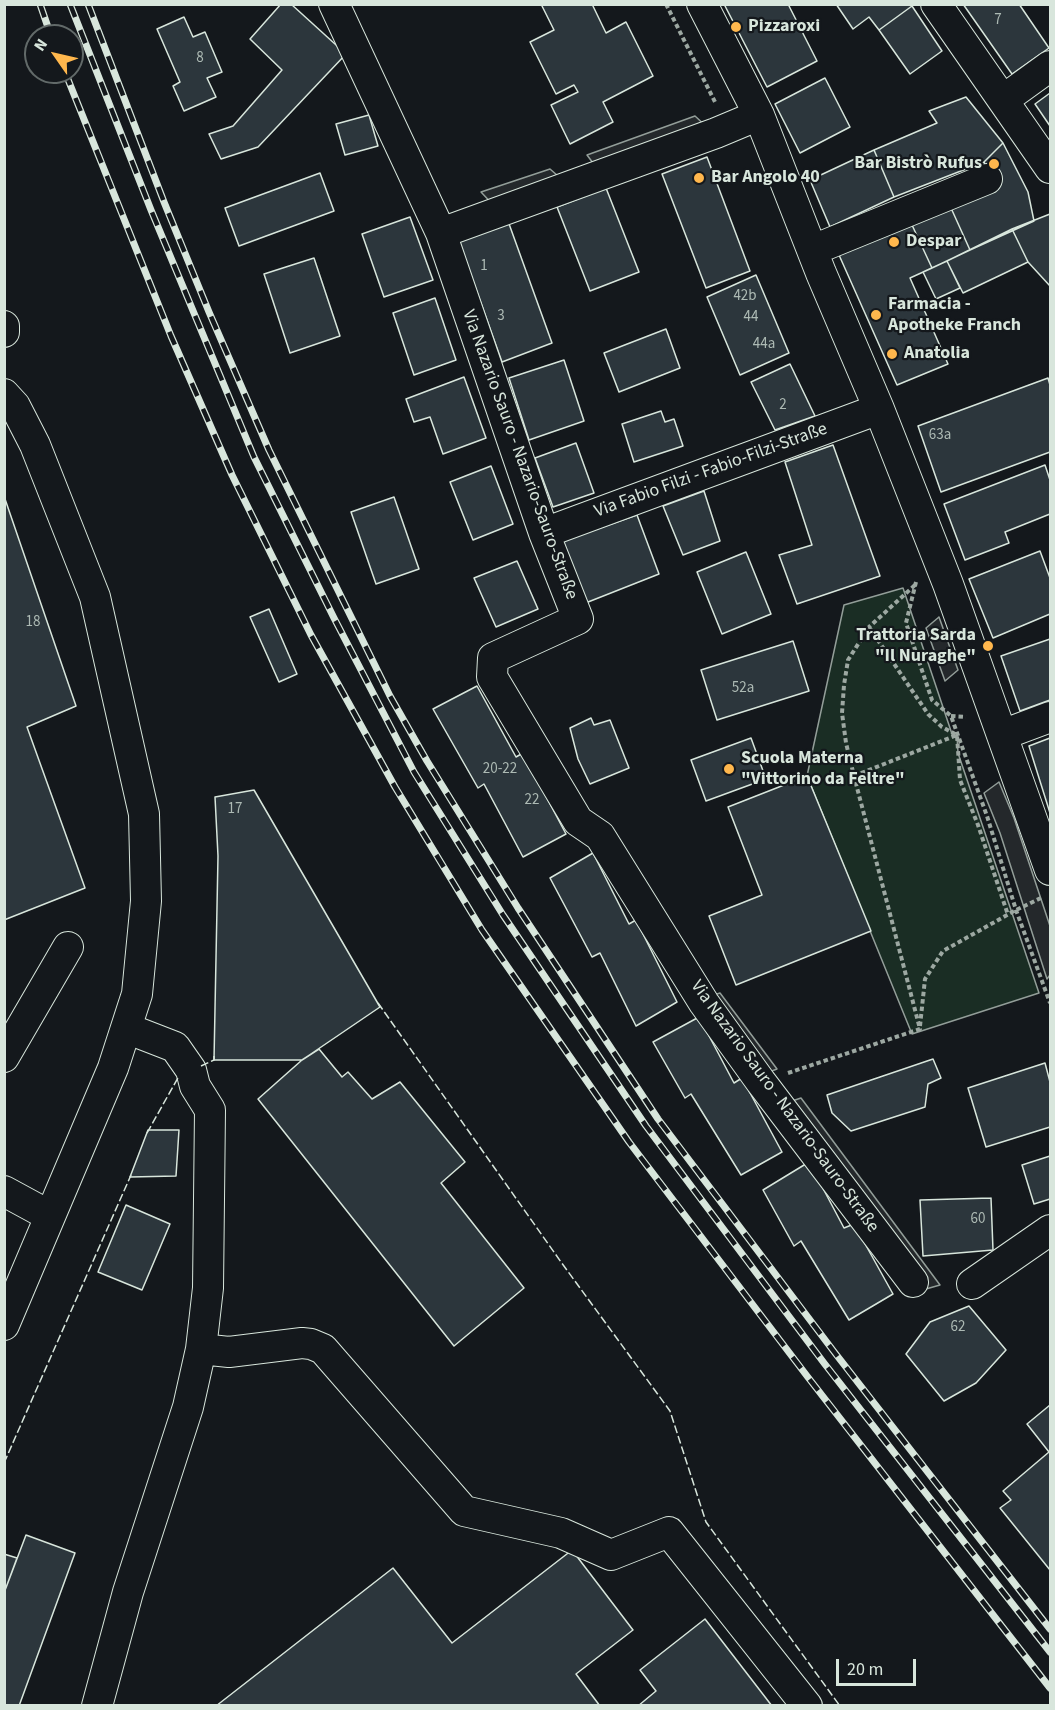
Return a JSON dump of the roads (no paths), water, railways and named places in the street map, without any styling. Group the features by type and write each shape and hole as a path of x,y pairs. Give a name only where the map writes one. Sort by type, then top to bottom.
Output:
{"street":[{"name":"Via Nazario Sauro - Nazario-Sauro-Straße","path":"334,4 441,233 544,533 578,619 493,658 492,677 578,821 600,836 704,1003 760,1082 913,1282"},
{"path":"702,4 759,115 821,273 879,409 948,584 1050,870"},
{"path":"936,4 1050,168"},
{"path":"1003,100 1050,66"},
{"path":"441,233 716,133 759,115"},
{"path":"813,250 987,179"},
{"path":"4,326 4,332"},
{"path":"4,394 15,406 35,445 95,597 144,814 146,901 137,994 113,1068 4,1325"},
{"name":"Via Fabio Filzi - Fabio-Filzi-Straße","path":"544,533 879,409"},
{"path":"999,728 1050,717"},
{"path":"4,1057 68,947"},
{"path":"97,1706 128,1592 189,1407 201,1348 208,1288 210,1110 175,1047 126,1028"},
{"path":"4,1191 51,1216"},
{"path":"972,1284 1050,1230"},
{"path":"201,1348 229,1352 302,1343 323,1349 464,1511 561,1533 611,1555 669,1532 807,1706"}],"railway":[{"path":"40,4 47,24"},
{"path":"70,4 151,210 254,457 414,772 503,915 646,1126 824,1363 1050,1652"},
{"path":"88,4 164,202 269,450 390,696 427,761 518,908 658,1119 835,1353 1050,1629"},
{"path":"70,84 171,336 232,475 311,635 395,787 482,930 629,1142 807,1376 1050,1688"}],"place":[{"name":"Pizzaroxi","path":"736,27"},
{"name":"Bar Bistrò Rufus","path":"994,164"},
{"name":"Bar Angolo 40","path":"699,178"},
{"name":"Despar","path":"894,242"},
{"name":"Farmacia - Apotheke Franch","path":"876,315"},
{"name":"Anatolia","path":"892,354"},
{"name":"Trattoria Sarda \"Il Nuraghe\"","path":"988,646"},
{"name":"Scuola Materna \"Vittorino da Feltre\"","path":"729,769"}]}
